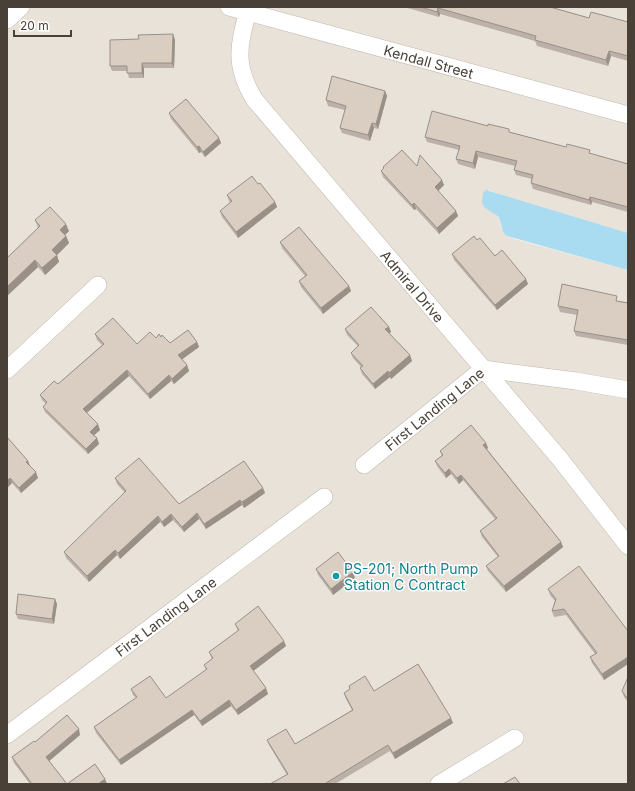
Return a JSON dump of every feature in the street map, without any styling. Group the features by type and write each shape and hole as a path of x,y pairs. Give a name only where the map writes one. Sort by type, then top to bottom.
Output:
{"street":[{"path":"7,20 21,7"},
{"name":"Kendall Street","path":"229,7 249,10 628,115"},
{"name":"Admiral Drive","path":"249,10 239,47 240,65 244,83 254,99 560,459 628,546"},
{"path":"7,370 98,285"},
{"name":"First Landing Lane","path":"364,465 483,369 576,381 628,390"},
{"name":"First Landing Lane","path":"7,735 324,496"},
{"path":"440,784 516,738"}],"shaded area":[{"path":"7,7 628,7 628,233 513,199 489,190 485,208 499,217 501,228 507,236 628,270 628,784 7,784"}],"water":[{"path":"486,190 628,233 628,270 507,236 503,232 499,217 485,208 482,203 483,193"}],"building":[{"path":"421,7 550,7 589,18 591,12 628,22 628,56 609,51 606,60 535,40 536,36 438,8 437,12"},
{"path":"173,34 172,63 142,63 142,73 127,73 127,66 110,66 110,40 139,39 138,35"},
{"path":"332,76 385,91 376,124 372,123 368,135 340,128 346,106 326,100"},
{"path":"186,99 219,138 203,152 199,146 197,147 169,113"},
{"path":"432,111 488,126 488,124 509,129 509,132 566,147 567,144 590,150 589,153 628,164 628,207 590,197 589,200 531,183 533,175 514,170 517,161 476,151 473,163 456,159 460,146 425,137"},
{"path":"402,150 417,166 420,155 442,180 435,187 456,211 437,228 414,203 412,205 381,171 384,168 383,167"},
{"path":"252,176 258,184 260,183 275,202 236,232 220,211 232,201 227,195"},
{"path":"50,207 66,224 60,230 66,236 52,250 57,255 42,268 35,260 7,287 7,258 40,226 35,220"},
{"path":"299,227 349,286 321,308 299,281 307,275 280,242"},
{"path":"474,236 477,240 480,238 495,256 502,250 526,279 495,305 452,254"},
{"path":"562,284 617,296 616,301 628,303 628,340 574,331 578,310 558,306"},
{"path":"371,307 389,327 385,329 410,355 389,373 388,371 373,384 360,368 363,366 351,353 359,345 345,329"},
{"path":"113,318 137,344 150,332 156,338 159,334 161,337 162,335 170,343 188,330 197,342 178,355 187,365 172,379 169,375 148,394 127,370 83,409 98,424 90,432 97,438 86,449 43,407 47,402 40,395 54,381 58,384 104,344 95,334"},
{"path":"471,425 486,443 483,445 561,542 504,586 486,566 499,556 480,531 497,518 461,475 457,478 449,469 445,473 435,461 443,455 440,451"},
{"path":"7,437 28,461 26,462 36,472 19,488 10,478 7,481"},
{"path":"139,458 179,504 244,461 263,488 242,502 240,500 204,524 197,513 182,527 171,514 162,522 158,516 118,553 115,550 87,576 64,552 126,491 115,478"},
{"path":"338,552 353,572 331,589 316,569"},
{"path":"579,566 628,631 628,657 602,674 590,657 597,653 564,609 552,611 556,599 548,589"},
{"path":"18,594 55,599 52,619 16,614"},
{"path":"258,606 284,641 250,666 266,688 236,710 229,700 200,721 192,710 119,760 94,727 137,697 131,689 150,676 166,698 207,669 204,665 213,658 209,652 239,630 235,624"},
{"path":"418,664 451,718 393,753 388,745 326,783 327,784 270,784 288,774 267,740 286,729 295,744 353,710 344,693 350,689 349,686 365,676 374,691"},
{"path":"628,677 628,697 626,697 622,691"},
{"path":"67,715 79,729 46,757 67,784 32,784 12,757 34,741 35,742"},
{"path":"95,764 105,779 98,784 67,784"},
{"path":"515,777 520,784 503,784"}],"place":[{"name":"PS-201; North Pump Station C Contract","path":"336,576"}]}
